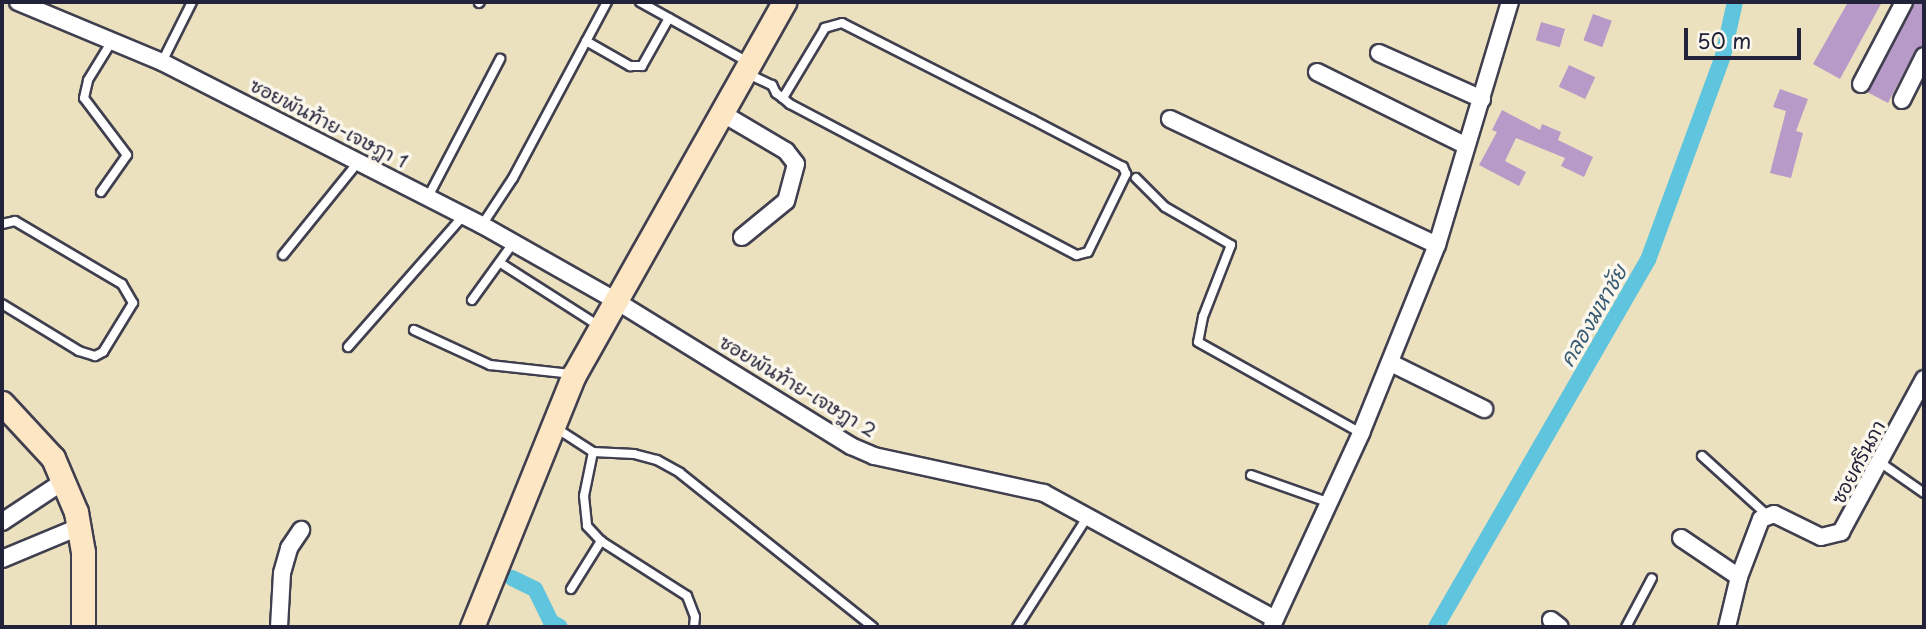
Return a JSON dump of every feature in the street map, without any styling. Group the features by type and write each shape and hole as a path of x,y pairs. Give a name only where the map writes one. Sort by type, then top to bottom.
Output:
{"street":[{"name":"ซอยพันท้าย-เจษฎา 1","path":"18,2 162,62 464,215 613,299"},
{"path":"472,627 550,425 574,375 613,299 784,2"},
{"path":"1273,623 1361,433 1437,246 1465,145 1482,99 1510,2"},
{"path":"1861,84 1904,2"},
{"path":"1379,53 1482,99"},
{"path":"1902,100 1924,56"},
{"path":"1317,72 1465,145"},
{"path":"720,112 786,151 796,163 786,201 742,237"},
{"path":"1170,119 1437,246"},
{"name":"ซอยพันท้าย-เจษฎา 2","path":"613,299 851,446 874,456 1015,484 1090,514 1273,623"},
{"path":"1391,363 1484,410"},
{"name":"ซอยศรีนภา","path":"1767,515 1774,514 1821,537 1831,537 1850,523 1924,379"},
{"path":"2,404 39,439 64,481 79,527 83,627"},
{"path":"2,522 64,481"},
{"path":"1727,627 1739,577 1754,532 1767,515"},
{"path":"2,559 79,527"},
{"path":"279,627 282,573 289,548 301,530"},
{"path":"1681,538 1739,577"}],"lane":[{"path":"162,62 192,2"},
{"path":"482,225 513,178 607,2"},
{"path":"640,2 746,67 772,85 783,98 1077,255 1088,251 1126,174 1123,167 842,23 825,28 783,98"},
{"path":"586,41 636,68 645,62 669,18"},
{"path":"101,192 127,155 84,98 88,80 112,41"},
{"path":"428,197 500,59"},
{"path":"283,255 359,161"},
{"path":"1136,178 1165,207 1231,245 1203,317 1198,342 1361,433"},
{"path":"348,347 464,215"},
{"path":"2,224 15,221 122,284 133,303 103,352 95,356 79,351 2,304"},
{"path":"472,300 502,264 514,242"},
{"path":"502,264 599,326"},
{"path":"414,330 490,365 574,375"},
{"path":"550,425 593,452 634,454 680,473 873,627"},
{"path":"593,452 583,512 586,526 601,541 677,587 691,604 694,627"},
{"path":"1702,456 1767,515"},
{"path":"1881,463 1924,492"},
{"path":"1251,475 1330,503"},
{"path":"1017,627 1090,514"},
{"path":"571,589 601,541"},
{"path":"1626,627 1652,578"}],"building":[{"path":"1848,2 1882,2 1840,79 1813,64"},
{"path":"1914,2 1924,2 1924,46 1915,51 1888,103 1867,92"},
{"path":"1593,14 1612,21 1602,47 1583,40"},
{"path":"1541,22 1565,29 1560,47 1536,40"},
{"path":"1569,65 1595,77 1585,99 1559,87"},
{"path":"1780,89 1808,99 1796,131 1803,133 1791,178 1770,173 1786,111 1773,107"},
{"path":"1502,110 1540,130 1542,124 1561,132 1558,140 1593,157 1584,177 1561,166 1565,158 1516,138 1505,161 1526,172 1519,186 1479,165 1497,132 1492,130"}],"waterway":[{"name":"คลองมหาชัย","path":"1436,627 1648,260 1723,56 1735,2"},
{"path":"512,578 535,589 551,622 560,627"}]}
